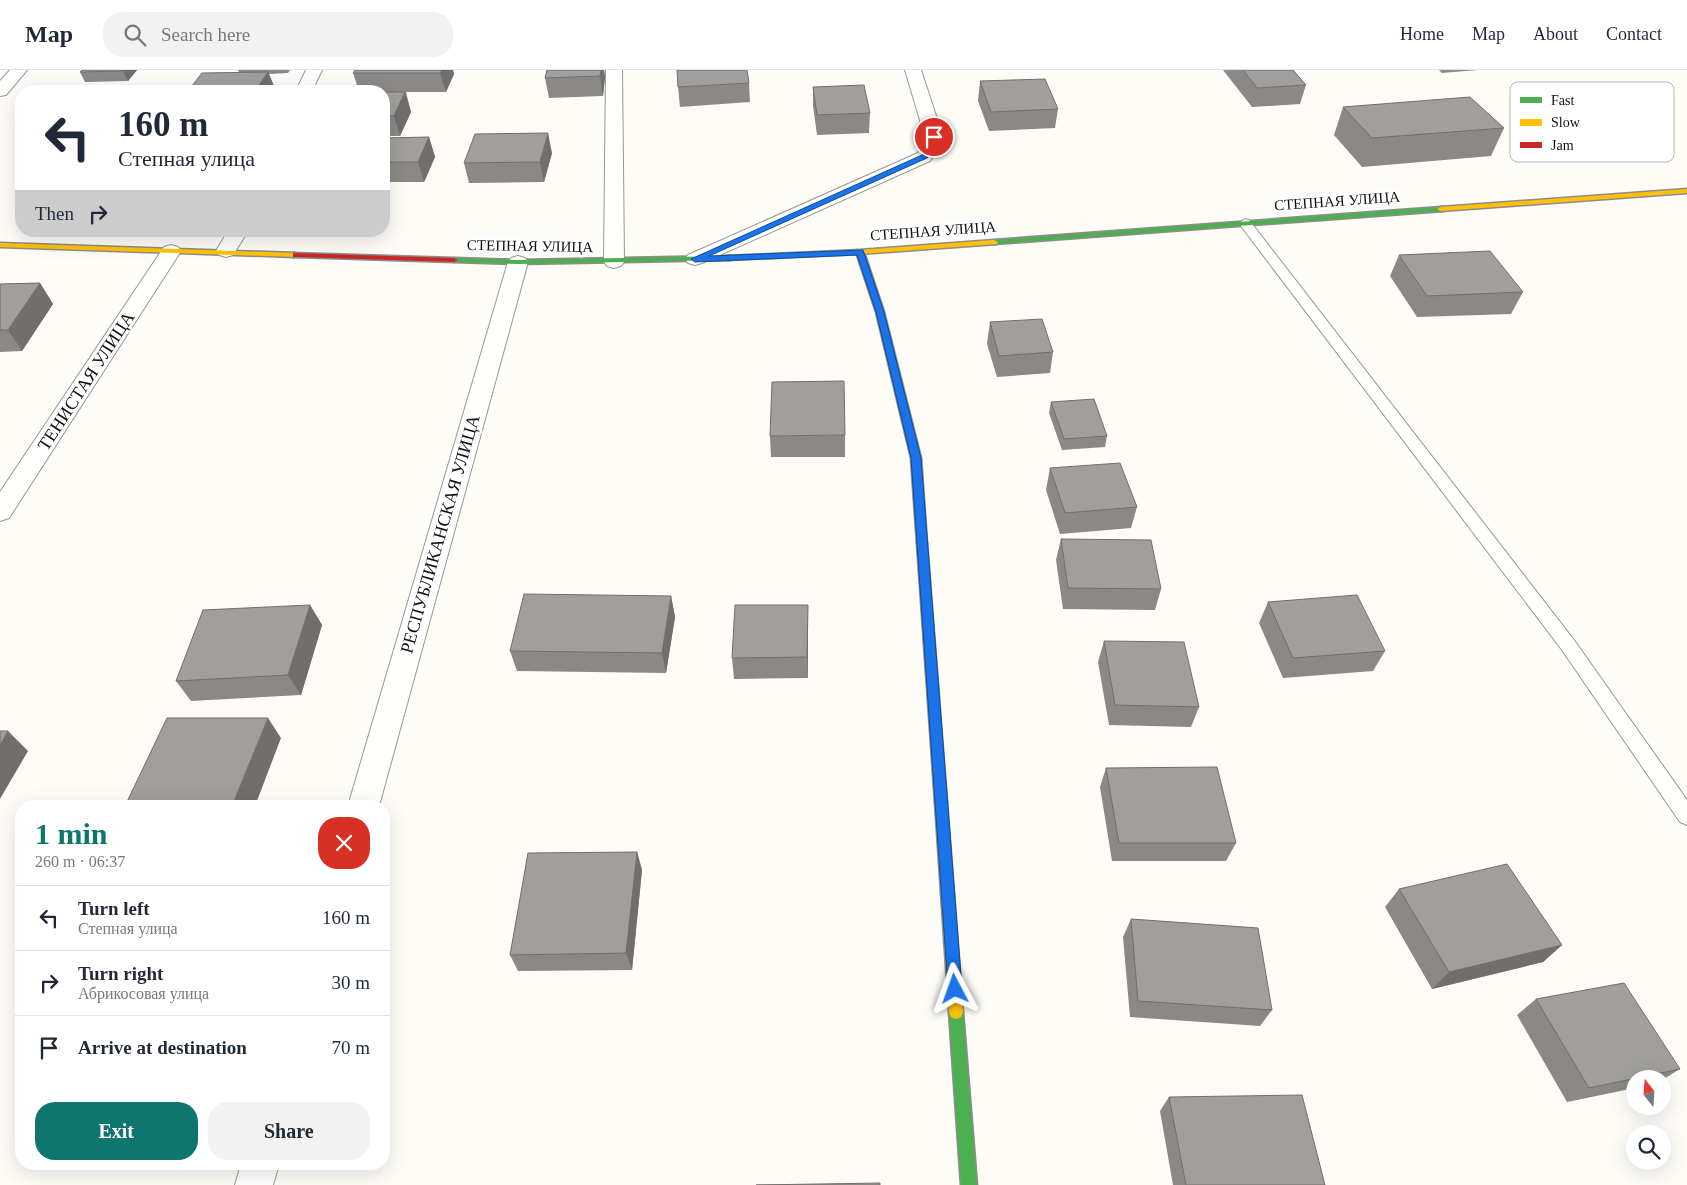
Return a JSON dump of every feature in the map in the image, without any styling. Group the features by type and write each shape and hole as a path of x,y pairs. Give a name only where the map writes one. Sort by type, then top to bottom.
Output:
{"street":[{"path":"0,91 19,70"},
{"path":"307,85 314,70"},
{"path":"614,70 614,262"},
{"path":"695,259 924,157 931,150 934,137 913,70"},
{"name":"СТЕПНАЯ УЛИЦА","path":"0,245 518,262 614,262 860,252 1687,191"},
{"path":"226,251 234,237"},
{"name":"ТЕНИСТАЯ УЛИЦА","path":"0,512 171,251"},
{"path":"860,252 880,312 916,458 970,1185"},
{"name":"РЕСПУБЛИКАНСКАЯ УЛИЦА","path":"364,800 518,262"},
{"path":"254,1185 258,1170"}],"lane":[{"path":"1245,223 1568,644 1687,816"}],"building":[{"path":"82,70 124,70 80,72"},
{"path":"355,70 442,70 440,73 353,73"},
{"path":"547,70 601,70 600,76 545,78"},
{"path":"677,70 747,70 749,83 678,87"},
{"path":"1243,70 1293,70 1306,85 1257,88"},
{"path":"268,72 259,85 193,85 202,73"},
{"path":"1045,79 1058,109 991,112 980,81"},
{"path":"864,85 870,113 817,115 813,87"},
{"path":"390,92 405,92 394,116 390,116"},
{"path":"1470,97 1504,128 1372,138 1343,107"},
{"path":"548,133 540,162 464,163 475,134"},
{"path":"429,137 418,162 390,162 390,138"},
{"path":"1490,251 1523,292 1427,296 1399,255"},
{"path":"40,283 8,330 0,330 0,284"},
{"path":"1042,319 1053,352 999,356 990,322"},
{"path":"844,381 845,435 770,436 772,382"},
{"path":"1094,399 1107,436 1064,439 1051,402"},
{"path":"1120,463 1137,507 1065,513 1050,468"},
{"path":"1061,539 1151,540 1161,589 1068,588"},
{"path":"524,594 671,596 662,653 510,651"},
{"path":"1357,595 1385,651 1293,658 1268,602"},
{"path":"310,605 288,675 176,681 203,610"},
{"path":"735,605 808,605 807,657 732,658"},
{"path":"1104,641 1184,642 1199,707 1115,705"},
{"path":"167,718 268,718 234,800 128,800"},
{"path":"0,731 8,731 0,745"},
{"path":"1217,767 1236,843 1119,843 1106,768"},
{"path":"637,852 626,953 510,955 528,853"},
{"path":"1507,864 1562,945 1449,972 1399,889"},
{"path":"1131,919 1258,928 1272,1010 1138,1001"},
{"path":"1624,983 1680,1069 1671,1071 1626,1070 1626,1080 1589,1088 1536,999"},
{"path":"1302,1095 1325,1185 1186,1185 1169,1097"},
{"path":"880,1183 880,1185 756,1185"}],"traffic: fast":[{"path":"994,242 1441,209"},
{"path":"454,260 518,262 727,258"},
{"path":"922,543 941,802"},
{"path":"956,1012 969,1185"}],"traffic: slow":[{"path":"1441,209 1687,191"},
{"path":"727,258 860,252 994,242"},
{"path":"0,245 296,255"},
{"path":"941,802 956,1012"}],"traffic: jam":[{"path":"860,252 880,312 916,458 922,543"},
{"path":"296,255 454,260"}],"route":[{"path":"934,137 931,150 924,157 695,259 860,252 880,312 916,458 955,989"}]}
